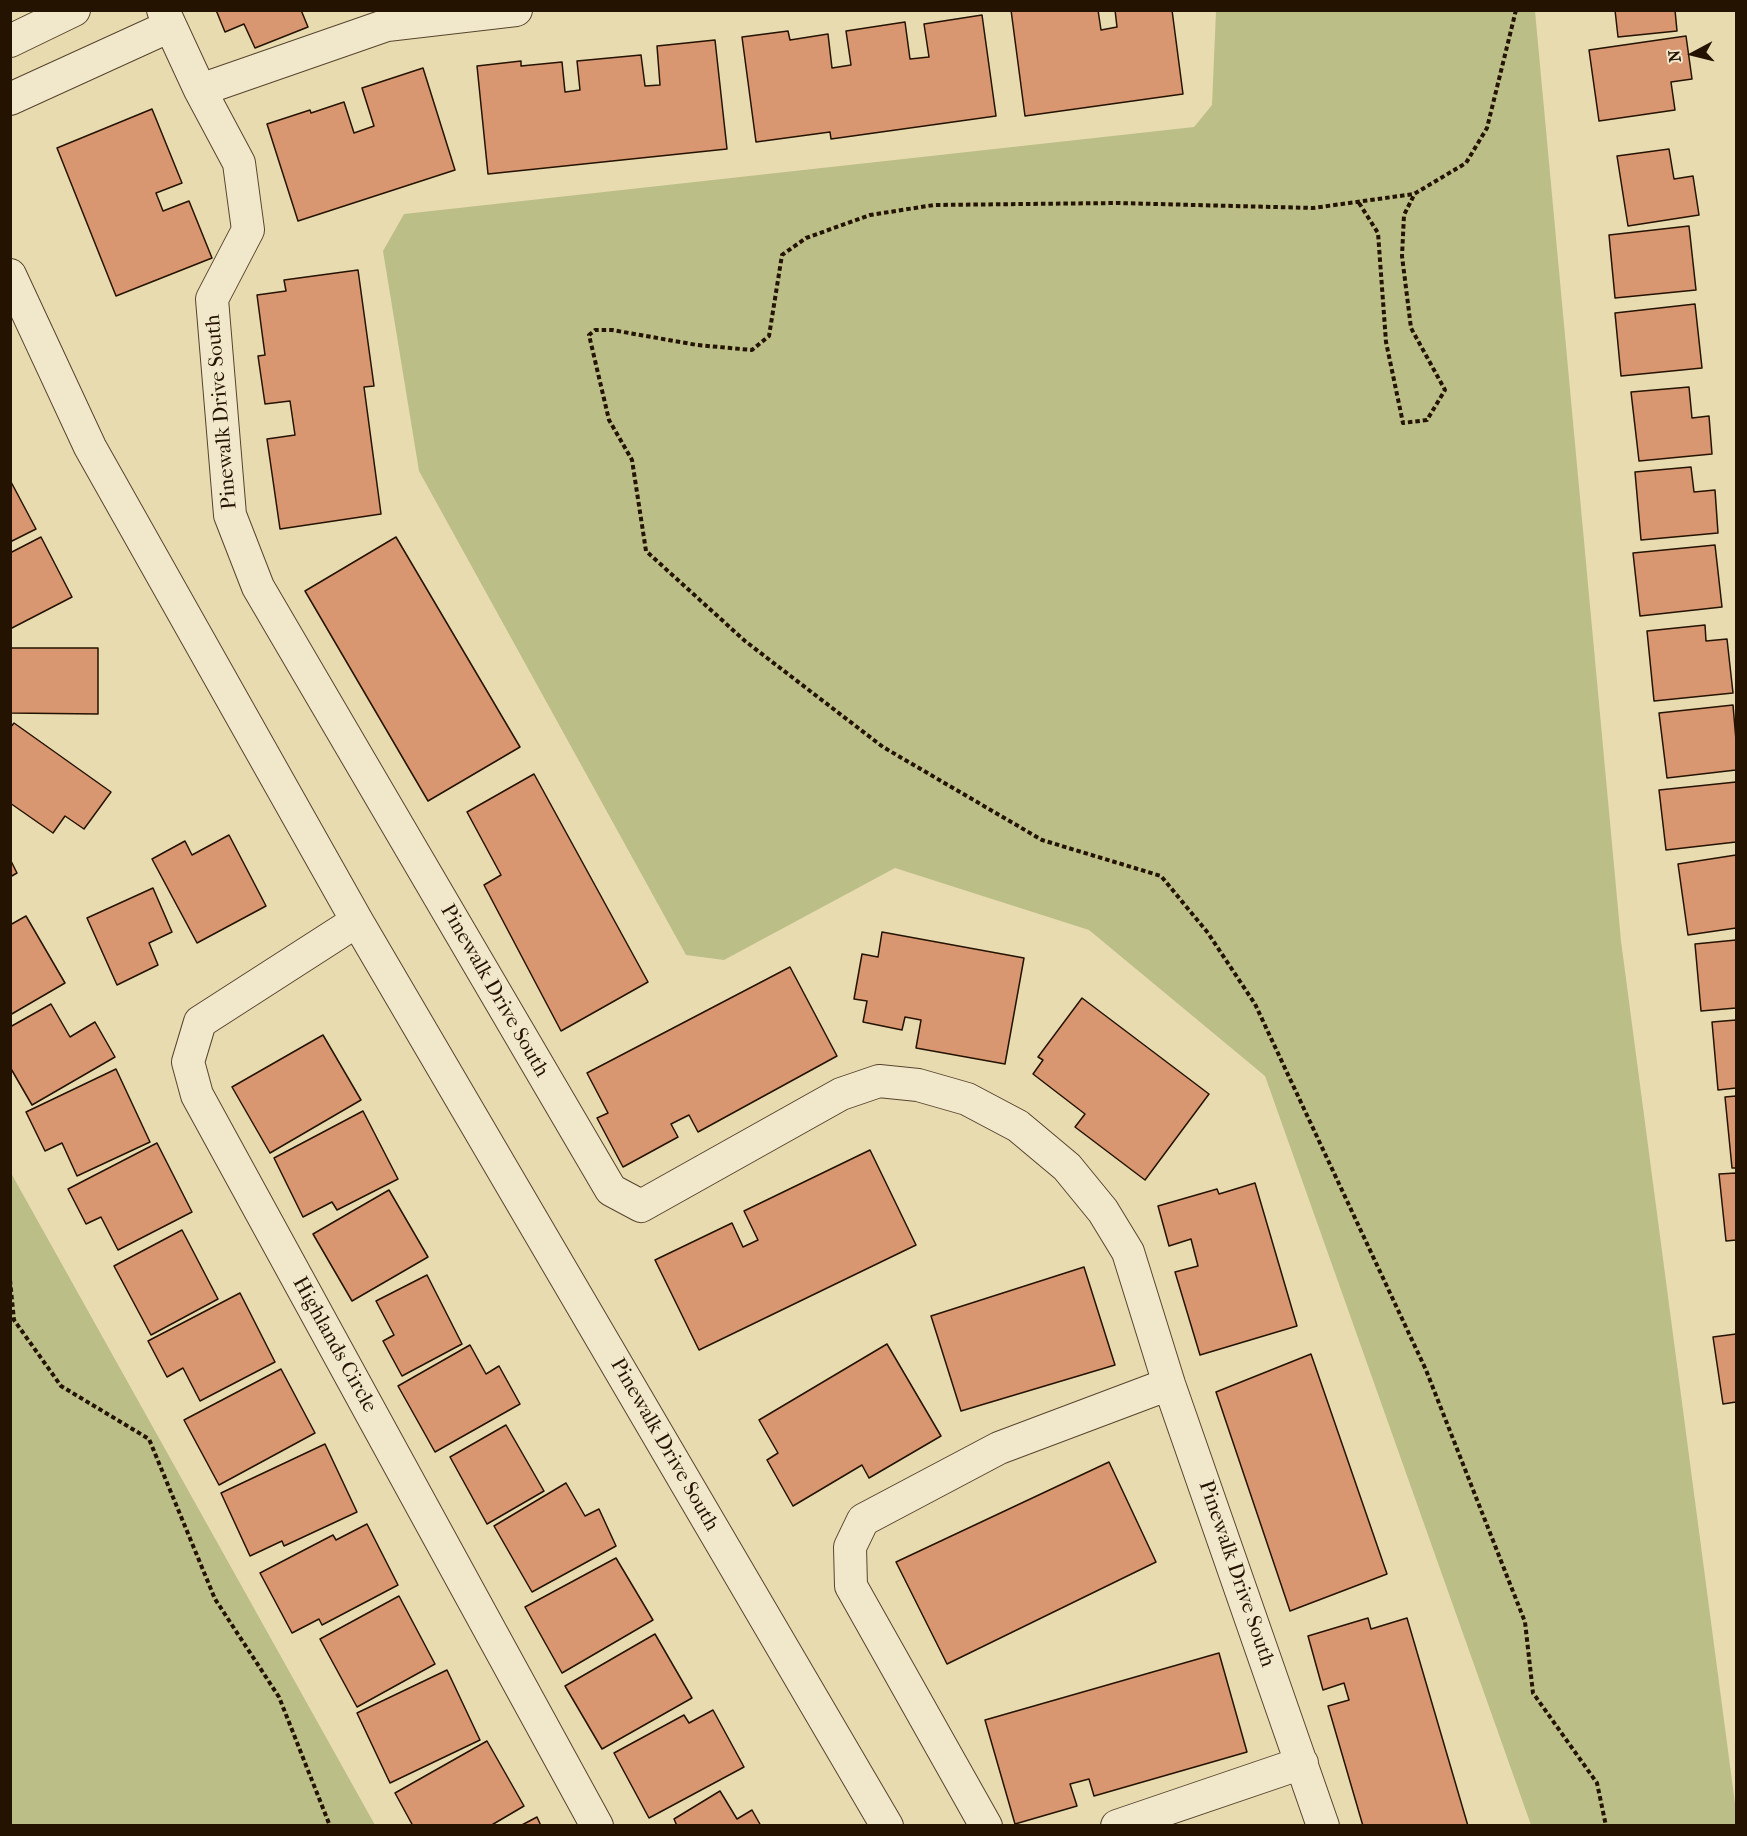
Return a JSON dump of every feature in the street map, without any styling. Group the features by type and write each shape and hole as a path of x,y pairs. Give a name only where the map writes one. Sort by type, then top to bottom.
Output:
{"street":[{"path":"10,40 75,10"},
{"path":"200,90 387,25 516,10"},
{"name":"Pinewalk Drive South","path":"10,99 167,18 200,90 239,163 248,230 212,299 230,515 258,587 611,1190 640,1206 841,1094 879,1082 918,1085 967,1099 1018,1126 1067,1167 1103,1211 1128,1252 1169,1384 1323,1826"},
{"name":"Pinewalk Drive South","path":"10,275 90,447 357,921 887,1826"},
{"name":"Highlands Circle","path":"357,921 200,1022 188,1062 197,1095 597,1826"},
{"path":"986,1826 851,1586 850,1547 863,1520 999,1448 1169,1384"},
{"path":"1117,1826 1302,1763"}],"path":[{"path":"1516,10 1487,128 1466,163 1414,194 1313,208 1117,203 934,205 870,215 806,238 782,255 769,336 752,350 697,345 612,330 596,330 589,335 609,420 632,460 646,551 745,641 883,747 1042,840 1161,876 1208,933 1255,1004 1426,1370 1526,1622 1533,1693 1597,1783 1606,1826"},
{"path":"1359,203 1377,233 1386,342 1403,423 1427,420 1445,390 1411,328 1402,256 1404,215 1414,194"},
{"path":"10,1280 14,1320 61,1386 149,1439 215,1599 279,1697 330,1826"}],"green space":[{"path":"1216,11 1535,11 1621,941 1736,1811 1736,1825 1531,1825 1265,1076 1089,930 895,868 724,960 686,955 419,471 383,251 404,214 1194,127 1212,105"},
{"path":"11,1173 375,1825 11,1825"}],"building":[{"path":"216,10 301,10 308,27 255,48 244,24 225,32"},
{"path":"1011,10 1098,10 1101,30 1117,27 1115,10 1172,10 1183,94 1025,116"},
{"path":"1615,10 1675,10 1677,31 1618,37"},
{"path":"982,15 996,116 831,139 830,132 756,142 742,37 788,31 790,40 828,34 832,68 851,65 846,31 905,22 910,59 929,57 924,24"},
{"path":"1686,36 1692,79 1671,82 1675,110 1599,121 1589,50"},
{"path":"715,40 727,149 488,174 477,66 521,61 521,66 562,62 565,92 580,90 577,61 641,55 645,86 660,85 657,46"},
{"path":"423,68 455,170 298,221 267,124 344,102 354,133 374,126 362,88"},
{"path":"152,109 182,183 156,193 163,211 189,201 212,258 116,296 57,148"},
{"path":"1669,149 1674,179 1693,176 1699,215 1628,226 1617,156"},
{"path":"1689,226 1696,290 1615,298 1609,235"},
{"path":"358,270 374,386 364,387 381,514 280,529 267,439 295,435 290,401 265,404 258,356 265,355 257,295 286,291 284,280"},
{"path":"1695,304 1702,368 1621,376 1615,313"},
{"path":"1689,387 1692,418 1709,416 1712,454 1639,461 1631,392"},
{"path":"1691,467 1694,492 1715,490 1718,533 1641,540 1635,472"},
{"path":"10,480 36,529 10,542"},
{"path":"41,537 72,597 10,629 10,553"},
{"path":"396,537 520,747 428,801 305,591"},
{"path":"1715,545 1722,607 1640,616 1633,553"},
{"path":"1705,625 1706,641 1727,639 1733,693 1654,701 1647,631"},
{"path":"10,648 98,648 98,714 10,713"},
{"path":"1733,705 1736,770 1667,778 1659,713"},
{"path":"14,723 111,792 84,829 65,816 53,833 10,803 10,728"},
{"path":"534,774 648,982 561,1031 484,885 501,875 467,812"},
{"path":"1736,782 1736,842 1666,850 1659,790"},
{"path":"229,835 266,906 197,943 152,859 185,841 192,855"},
{"path":"1736,855 1736,928 1688,935 1678,864"},
{"path":"10,859 17,873 10,877"},
{"path":"153,888 172,932 149,943 158,965 117,985 87,918"},
{"path":"26,916 65,983 10,1015 10,925"},
{"path":"882,932 1024,958 1005,1064 916,1048 921,1020 905,1017 902,1030 863,1022 867,1001 854,999 862,954 878,957"},
{"path":"1736,940 1736,1008 1701,1011 1695,944"},
{"path":"790,967 837,1056 698,1132 689,1115 671,1124 678,1137 623,1167 597,1118 608,1113 587,1073"},
{"path":"1082,998 1209,1094 1145,1180 1075,1127 1085,1114 1033,1074 1043,1060 1038,1057"},
{"path":"51,1004 70,1037 95,1022 115,1057 32,1105 10,1067 10,1027"},
{"path":"1736,1020 1736,1088 1718,1090 1712,1022"},
{"path":"323,1035 361,1100 270,1153 232,1087"},
{"path":"116,1069 150,1142 77,1176 62,1143 45,1151 26,1112"},
{"path":"1736,1096 1736,1168 1732,1168 1725,1097"},
{"path":"363,1111 398,1179 337,1210 332,1202 303,1217 274,1158"},
{"path":"157,1143 192,1212 118,1250 101,1217 86,1224 68,1189"},
{"path":"870,1150 916,1245 699,1350 655,1260 732,1223 743,1247 758,1240 744,1211"},
{"path":"1736,1173 1736,1240 1726,1241 1719,1174"},
{"path":"1255,1183 1297,1326 1200,1355 1175,1272 1198,1266 1191,1239 1169,1246 1158,1206 1217,1189 1219,1194"},
{"path":"389,1190 428,1257 352,1301 313,1234"},
{"path":"182,1230 218,1299 151,1335 114,1266"},
{"path":"1084,1267 1115,1365 961,1411 931,1316"},
{"path":"427,1275 462,1344 402,1376 383,1341 394,1335 376,1301"},
{"path":"240,1293 275,1362 200,1401 183,1368 167,1377 148,1341"},
{"path":"1736,1334 1736,1402 1723,1404 1713,1337"},
{"path":"887,1344 941,1436 869,1478 862,1465 793,1506 767,1460 778,1453 759,1420"},
{"path":"470,1345 486,1374 499,1366 520,1404 435,1452 398,1386"},
{"path":"1311,1354 1387,1574 1290,1611 1216,1392"},
{"path":"281,1369 315,1433 219,1485 184,1420"},
{"path":"506,1425 544,1491 487,1524 450,1457"},
{"path":"325,1444 357,1512 284,1546 282,1541 250,1556 221,1493"},
{"path":"1109,1462 1156,1562 947,1664 896,1562"},
{"path":"566,1483 585,1516 599,1509 616,1546 532,1592 494,1526"},
{"path":"367,1524 398,1585 322,1625 319,1619 292,1633 260,1573 333,1535 336,1540"},
{"path":"616,1558 653,1620 562,1673 525,1607"},
{"path":"399,1596 435,1664 357,1707 320,1639"},
{"path":"1368,1618 1371,1629 1407,1618 1468,1826 1363,1826 1328,1706 1349,1700 1344,1683 1323,1690 1308,1636"},
{"path":"655,1634 692,1698 602,1749 565,1686"},
{"path":"1219,1653 1247,1752 1094,1796 1089,1779 1070,1784 1077,1806 1015,1824 985,1720"},
{"path":"447,1670 480,1740 390,1783 357,1713"},
{"path":"713,1710 744,1767 649,1818 614,1753 684,1715 689,1723"},
{"path":"487,1741 524,1806 490,1826 413,1826 395,1793"},
{"path":"720,1791 737,1819 752,1810 761,1826 677,1826 674,1819"},
{"path":"537,1817 541,1826 520,1826"}]}
